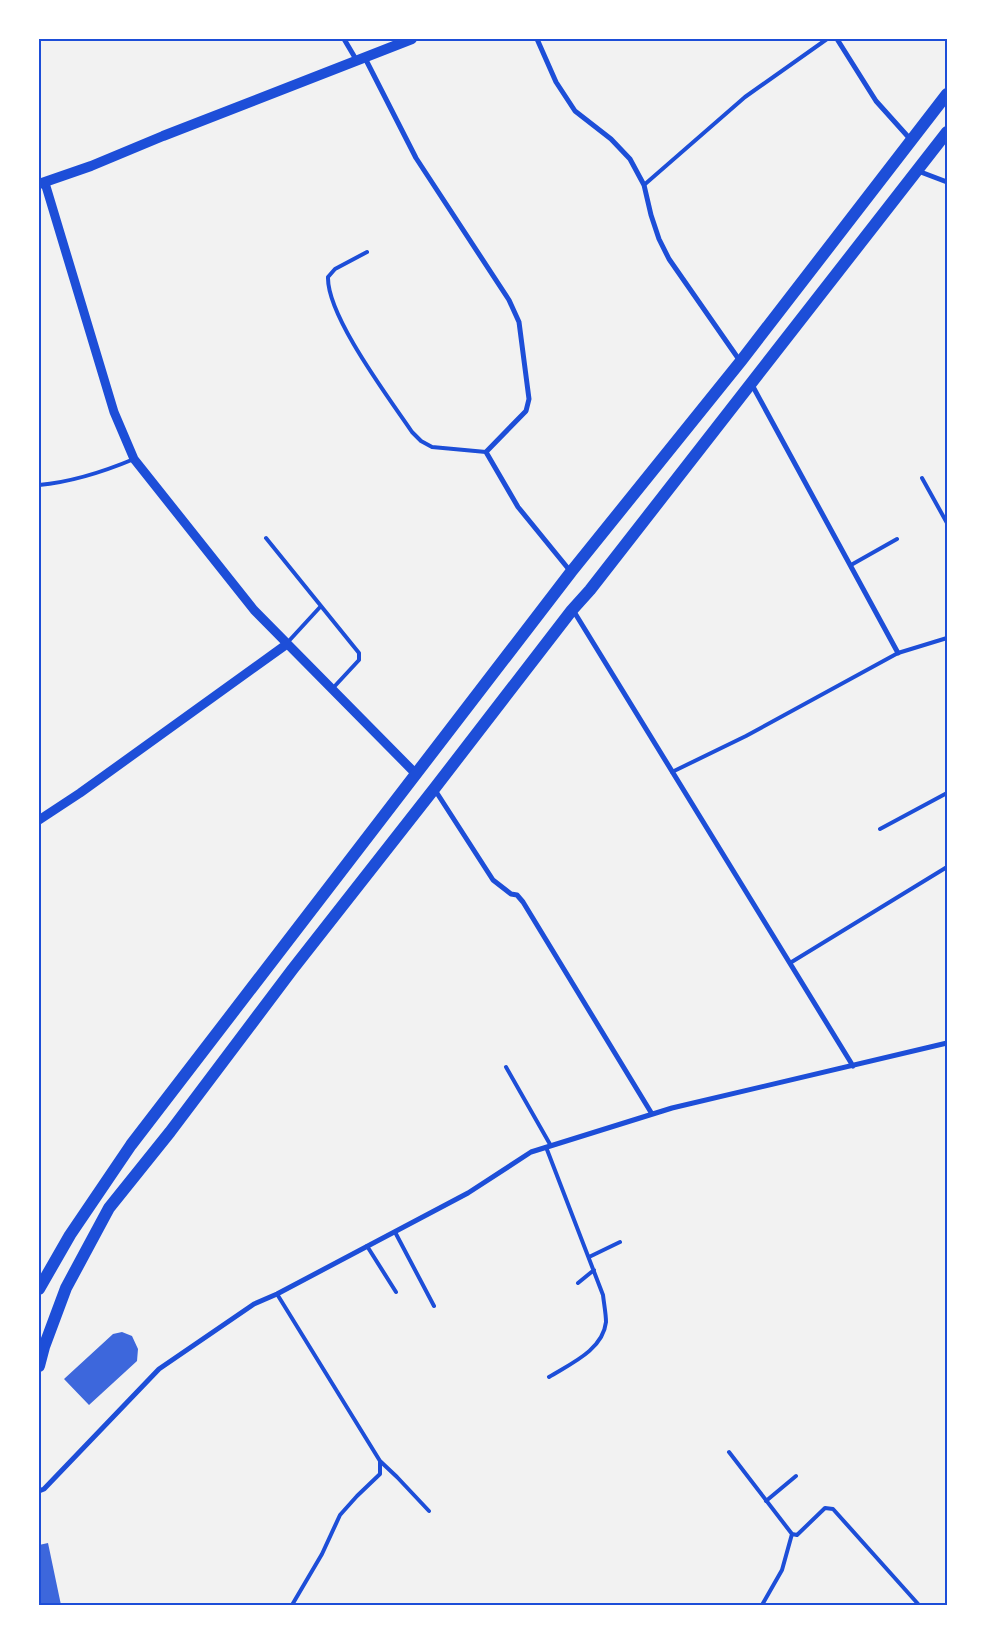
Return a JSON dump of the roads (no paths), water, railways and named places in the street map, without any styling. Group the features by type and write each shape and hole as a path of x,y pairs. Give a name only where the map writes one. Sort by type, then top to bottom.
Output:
{"highway":[{"path":"39,1289 70,1235 131,1144 571,572 740,361 947,94"},
{"path":"39,1366 66,1288 109,1208 170,1132 292,970 572,610 590,590 947,132"},
{"path":"416,774 434,789"}],"main road":[{"path":"42,183 412,39"}],"street":[{"path":"344,39 361,59 416,158 510,300 519,322 529,398 526,411 486,452 518,507 571,572"},
{"path":"537,39 556,82 575,111 611,139 630,159 644,185 651,216 668,259 740,361"},
{"path":"837,39 876,101 911,140"},
{"path":"918,171 947,182"},
{"path":"42,183 114,412 134,459 254,610 416,774"},
{"path":"751,382 898,653"},
{"path":"572,610 852,1066"},
{"path":"39,820 80,793 287,644"},
{"path":"434,789 493,880 511,894 517,895 523,902 652,1114"},
{"path":"39,1491 44,1489 159,1369 254,1304 278,1294 468,1193 531,1152 672,1108 947,1043"}],"lane":[{"path":"644,185 745,97 827,39"},
{"path":"367,252 335,270 328,277 328,288 346,333 412,432 421,441 432,447 486,452"},
{"path":"39,485 58,483 106,470 134,459"},
{"path":"922,478 947,523"},
{"path":"266,538 359,653 359,660 332,689"},
{"path":"851,565 897,539"},
{"path":"287,644 321,606"},
{"path":"672,772 746,736 898,653 947,638"},
{"path":"880,829 947,793"},
{"path":"790,963 947,867"},
{"path":"506,1067 548,1146 603,1295 606,1320 604,1332 591,1351 549,1377"},
{"path":"395,1232 434,1306"},
{"path":"588,1257 620,1242"},
{"path":"367,1246 396,1292"},
{"path":"578,1283 594,1270"},
{"path":"278,1294 380,1461 429,1511"},
{"path":"729,1452 792,1534"},
{"path":"292,1605 322,1554 340,1515 356,1496 380,1474 380,1461"},
{"path":"766,1501 796,1476"},
{"path":"792,1534 797,1534 825,1508 833,1509 919,1605"},
{"path":"762,1605 782,1570 792,1534"}]}
